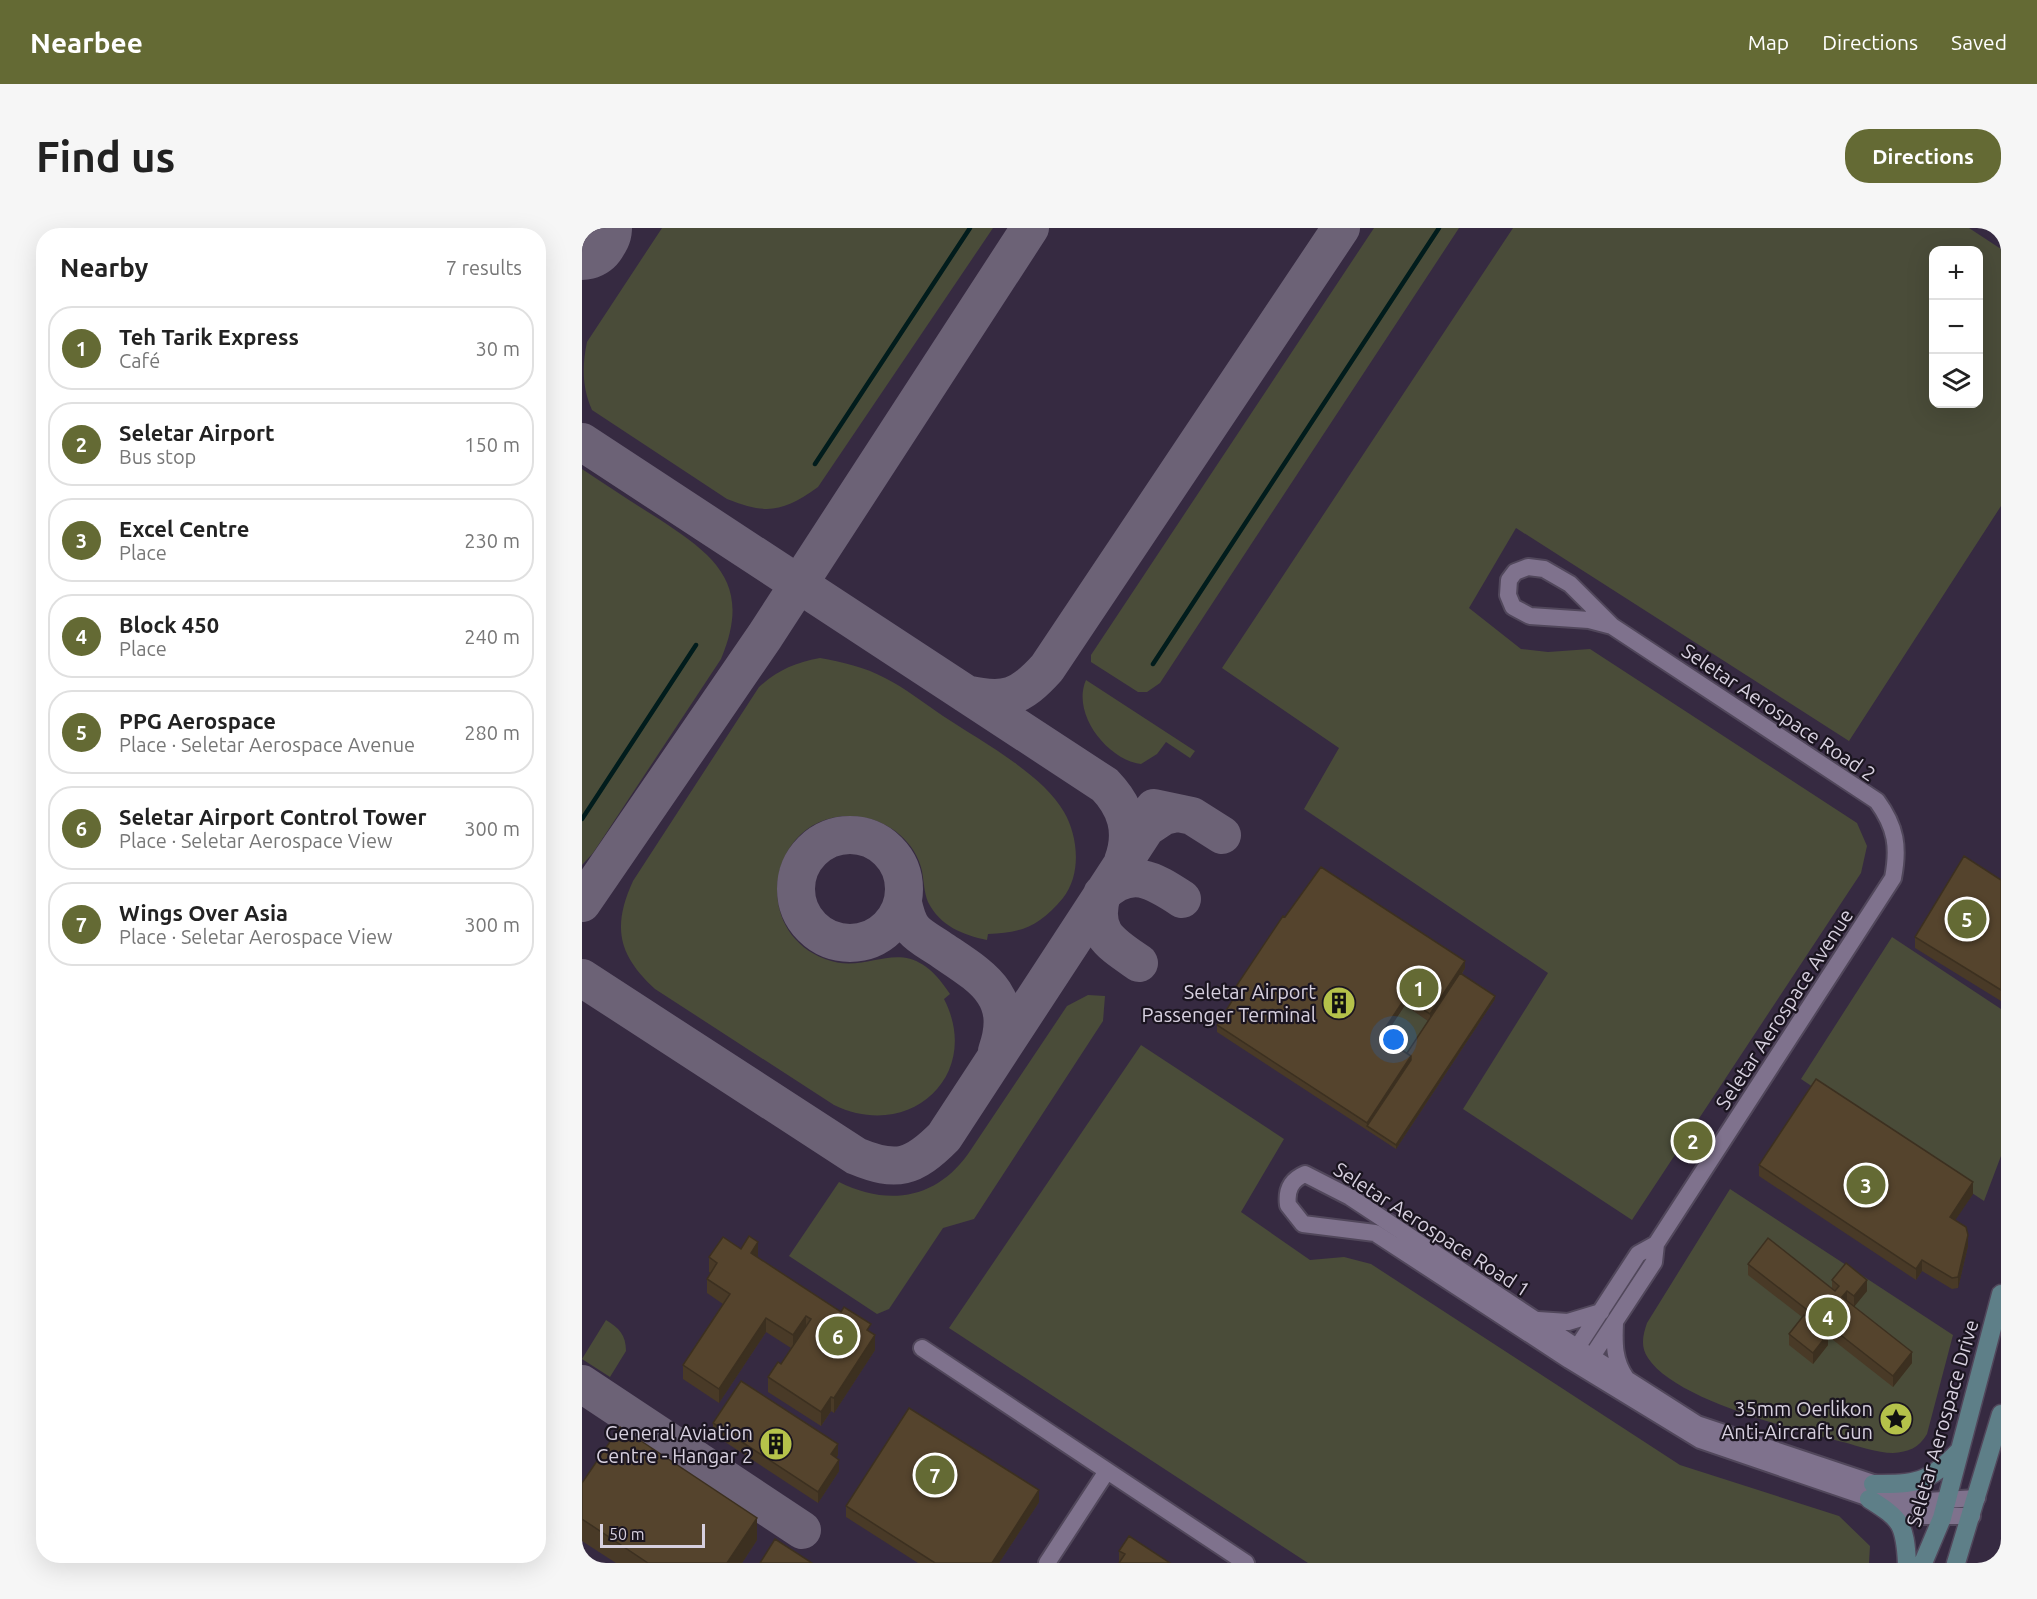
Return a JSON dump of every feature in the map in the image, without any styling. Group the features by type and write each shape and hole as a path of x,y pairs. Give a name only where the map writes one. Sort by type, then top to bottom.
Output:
{"street":[{"name":"Seletar Aerospace Road 2","path":"1612,626 1589,620 1530,616 1513,607 1508,595 1509,580 1515,572 1528,567 1544,569 1570,584 1612,626 1877,801 1895,831 1898,853"},
{"name":"Seletar Aerospace Avenue","path":"1580,1359 1609,1316 1638,1254 1656,1244 1893,878 1898,853"},
{"name":"Seletar Aerospace Road 1","path":"1871,1491 1697,1424 1627,1379 1580,1359 1535,1320 1438,1264 1375,1233 1303,1224 1287,1205 1289,1186 1297,1177 1305,1174 1350,1197 1438,1264 1700,1440 1871,1491 1927,1501 1944,1509 1975,1507"},
{"name":"Seletar Aerospace Drive","path":"1923,1563 1944,1509 2001,1294"},
{"path":"1535,1320 1568,1322 1609,1316 1615,1355 1619,1368 1627,1379"},
{"path":"922,1348 1246,1563"},
{"path":"1956,1563 1975,1507 2001,1414"},
{"path":"1871,1491 1914,1484 1945,1466 1960,1450"},
{"path":"1047,1563 1107,1471"},
{"path":"1871,1491 1896,1516 1902,1528 1907,1563"}],"green space":[{"path":"662,228 993,228 818,487 795,502 764,509 727,499 592,410 586,393 584,376 587,342"},
{"path":"1374,228 1459,228 1160,683 1147,692 1138,692 1091,662 1091,655"},
{"path":"1513,228 1969,228 2001,249 2001,506 1849,741 1516,528 1469,608 1521,649 1548,652 1590,649 1857,823 1867,846 1861,873 1632,1220 1463,1109 1548,973 1304,809 1339,748 1222,668"},
{"path":"582,469 698,546 723,576 730,592 733,611 730,633 721,659 593,853 582,865"},
{"path":"820,658 861,668 892,682 1026,771 1054,798 1064,812 1075,843 1073,878 1063,898 1055,907 1030,926 1012,932 988,934 987,940 961,932 939,917 928,902 922,871 914,851 900,835 882,823 861,817 831,818 807,829 790,848 780,871 777,897 784,921 799,943 825,959 843,963 889,958 904,958 918,962 934,973 950,994 944,999 954,1027 954,1053 946,1076 932,1094 912,1108 889,1115 862,1114 834,1105 655,989 633,964 622,940 622,912 633,881 759,687 787,668"},
{"path":"1086,680 1195,751 1190,758 1166,742 1157,754 1141,764 1116,754 1105,745 1088,720 1083,693"},
{"path":"1892,937 2001,1009 2001,1156 1984,1201 1801,1079"},
{"path":"1088,995 1105,996 1103,1021 974,1219 943,1228 889,1309 877,1314 789,1256 839,1182 857,1190 892,1196 925,1189 941,1181 955,1169 968,1154 1067,1006"},
{"path":"1405,1005 1430,1022 1405,1059 1380,1043"},
{"path":"1141,1045 1284,1139 1241,1212 1310,1260 1344,1257 1371,1264 1680,1465 1839,1516 1870,1546 1869,1563 1308,1563 949,1328"},
{"path":"1730,1189 1953,1335 1927,1434 1917,1446 1893,1453 1881,1452 1767,1421 1709,1400 1683,1387 1662,1373 1645,1354 1643,1336 1647,1323"},
{"path":"606,1320 621,1332 626,1345 626,1351 610,1377 582,1359"}],"building":[{"path":"1964,856 2001,880 2001,990 1915,937"},
{"name":"Seletar Airport Passenger Terminal","path":"1321,867 1465,961 1430,1014 1405,998 1380,1036 1411,1056 1367,1123 1217,1025 1237,993 1233,991 1283,916 1285,917"},
{"path":"1460,973 1495,996 1396,1145 1367,1126 1411,1060 1411,1056 1407,1053"},
{"path":"1816,1079 1973,1182 1950,1217 1966,1227 1968,1235 1958,1277 1952,1278 1922,1260 1916,1269 1759,1165"},
{"path":"749,1236 758,1242 751,1253 841,1312 844,1307 871,1324 867,1330 875,1335 834,1398 831,1397 821,1412 768,1377 778,1362 781,1364 811,1319 806,1316 793,1335 766,1318 719,1389 683,1365 730,1294 707,1279 717,1263 709,1257 723,1237 741,1249"},
{"path":"1768,1238 1835,1291 1839,1286 1832,1280 1846,1263 1867,1280 1854,1296 1847,1291 1842,1297 1912,1352 1893,1376 1824,1322 1820,1328 1828,1334 1813,1353 1789,1334 1804,1315 1811,1320 1815,1316 1748,1264"},
{"name":"General Aviation Centre - Hangar 2","path":"741,1381 838,1444 831,1454 839,1460 818,1492 713,1423"},
{"path":"909,1408 1039,1490 992,1563 935,1563 846,1506"},
{"path":"620,1427 757,1518 727,1563 648,1563 582,1519 582,1483"},
{"path":"1129,1536 1170,1563 1119,1563 1125,1554 1119,1551"},
{"path":"775,1539 812,1563 760,1563"}],"waterway":[{"path":"815,464 970,228"},
{"path":"1153,664 1439,228"},
{"path":"582,819 696,645"}],"taxiway":[{"path":"582,903 765,636 1030,228"},
{"path":"966,694 991,698 1011,696 1028,686 1047,668 1341,228"},
{"path":"582,442 1105,785 1118,802 1126,820 1128,840 1123,861"},
{"path":"1154,808 1192,816 1222,835"},
{"path":"582,978 856,1156 883,1165 904,1164 923,1155 944,1137 1146,828 1164,816 1177,813"},
{"path":"850,835 871,839 888,851 900,868 904,889 900,910 888,927 871,939 850,943 829,939 812,927 800,910 796,889 800,868 812,851 829,839 850,835"},
{"path":"1139,963 1105,936 1099,918 1102,894 1113,885 1132,878 1152,882 1182,899"},
{"path":"903,903 908,920 916,932 968,968 991,989 1002,1015 1002,1031 997,1051"},
{"path":"582,1384 802,1530"}],"runway":[{"path":"582,233 585,228"}],"place":[{"name":"PPG Aerospace","path":"1967,919"},
{"name":"Teh Tarik Express","path":"1419,988"},
{"name":"Seletar Airport Passenger Terminal","path":"1339,1003"},
{"name":"Seletar Airport","path":"1693,1141"},
{"name":"Excel Centre","path":"1866,1185"},
{"name":"Block 450","path":"1828,1317"},
{"name":"Seletar Airport Control Tower","path":"838,1336"},
{"name":"35mm Oerlikon Anti-Aircraft Gun","path":"1896,1419"},
{"name":"General Aviation Centre - Hangar 2","path":"776,1444"},
{"name":"Wings Over Asia","path":"935,1475"}]}
